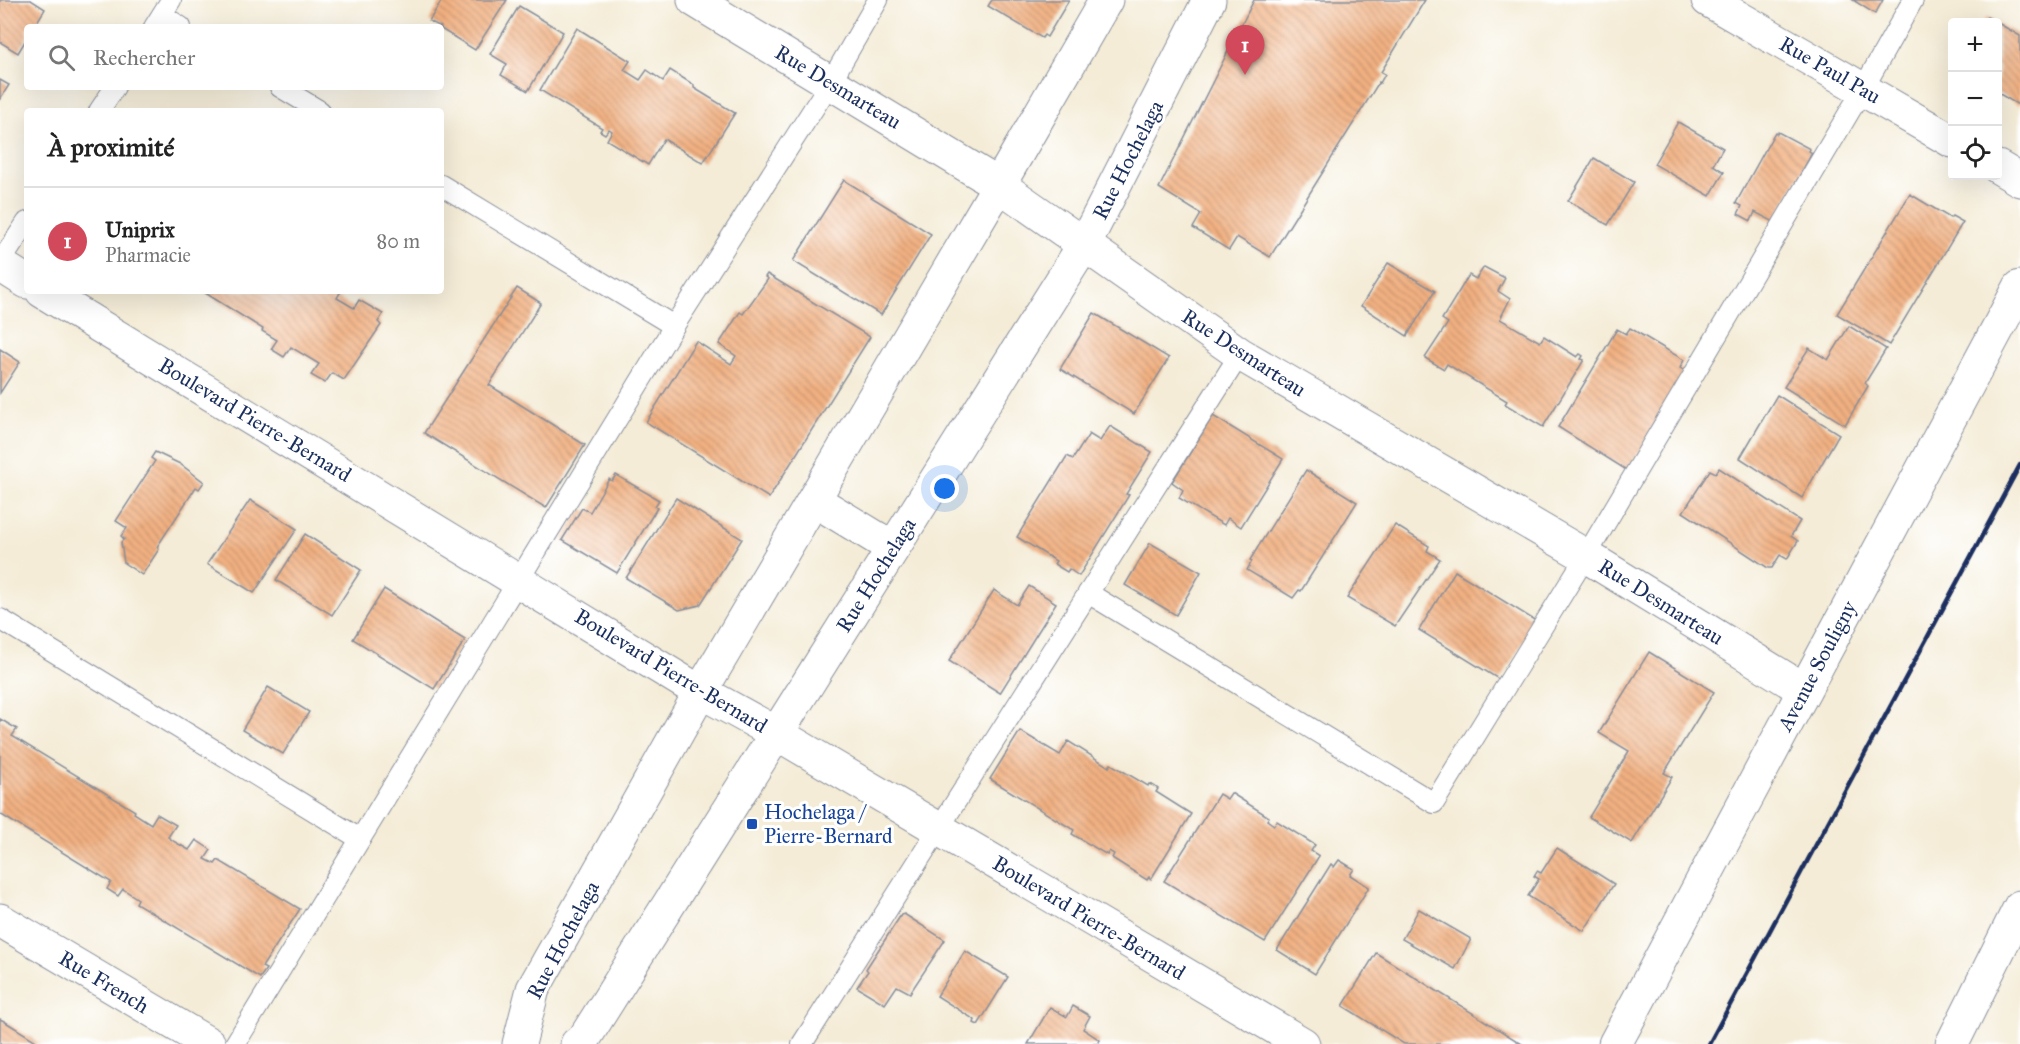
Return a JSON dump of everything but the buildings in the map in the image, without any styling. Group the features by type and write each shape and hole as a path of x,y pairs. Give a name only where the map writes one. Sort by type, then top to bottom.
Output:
{"street":[{"name":"Rue Desmarteau","path":"694,0 999,185 1240,354 1586,556 1804,690"},
{"name":"Rue Hochelaga","path":"519,1044 533,989 701,691 1106,0"},
{"name":"Rue Hochelaga","path":"577,1044 584,1039 1084,245 1209,0"},
{"name":"Rue Paul Pau","path":"1708,0 1948,138"},
{"path":"2002,169 2020,180"},
{"path":"0,264 24,280"},
{"name":"Avenue Souligny","path":"1615,1044 2020,287"},
{"name":"Boulevard Pierre-Bernard","path":"47,294 737,713 776,733 1303,1044"},
{"path":"814,500 893,548"},
{"path":"1952,1044 2020,907"},
{"name":"Rue French","path":"0,920 209,1044"}],"lane":[{"path":"235,1044 674,326 830,82 878,0"},
{"path":"1088,593 1434,803 1586,556 1863,90 1913,0"},
{"path":"162,14 177,24"},
{"path":"101,108 113,90"},
{"path":"285,90 315,108"},
{"path":"444,187 674,326"},
{"path":"0,264 24,227"},
{"path":"802,1044 1240,354"},
{"path":"0,619 360,839"}],"railway":[{"path":"1709,1044 2020,465"}],"place":[{"name":"Uniprix","path":"1245,75"},
{"name":"Hochelaga / Pierre-Bernard","path":"752,824"}]}
